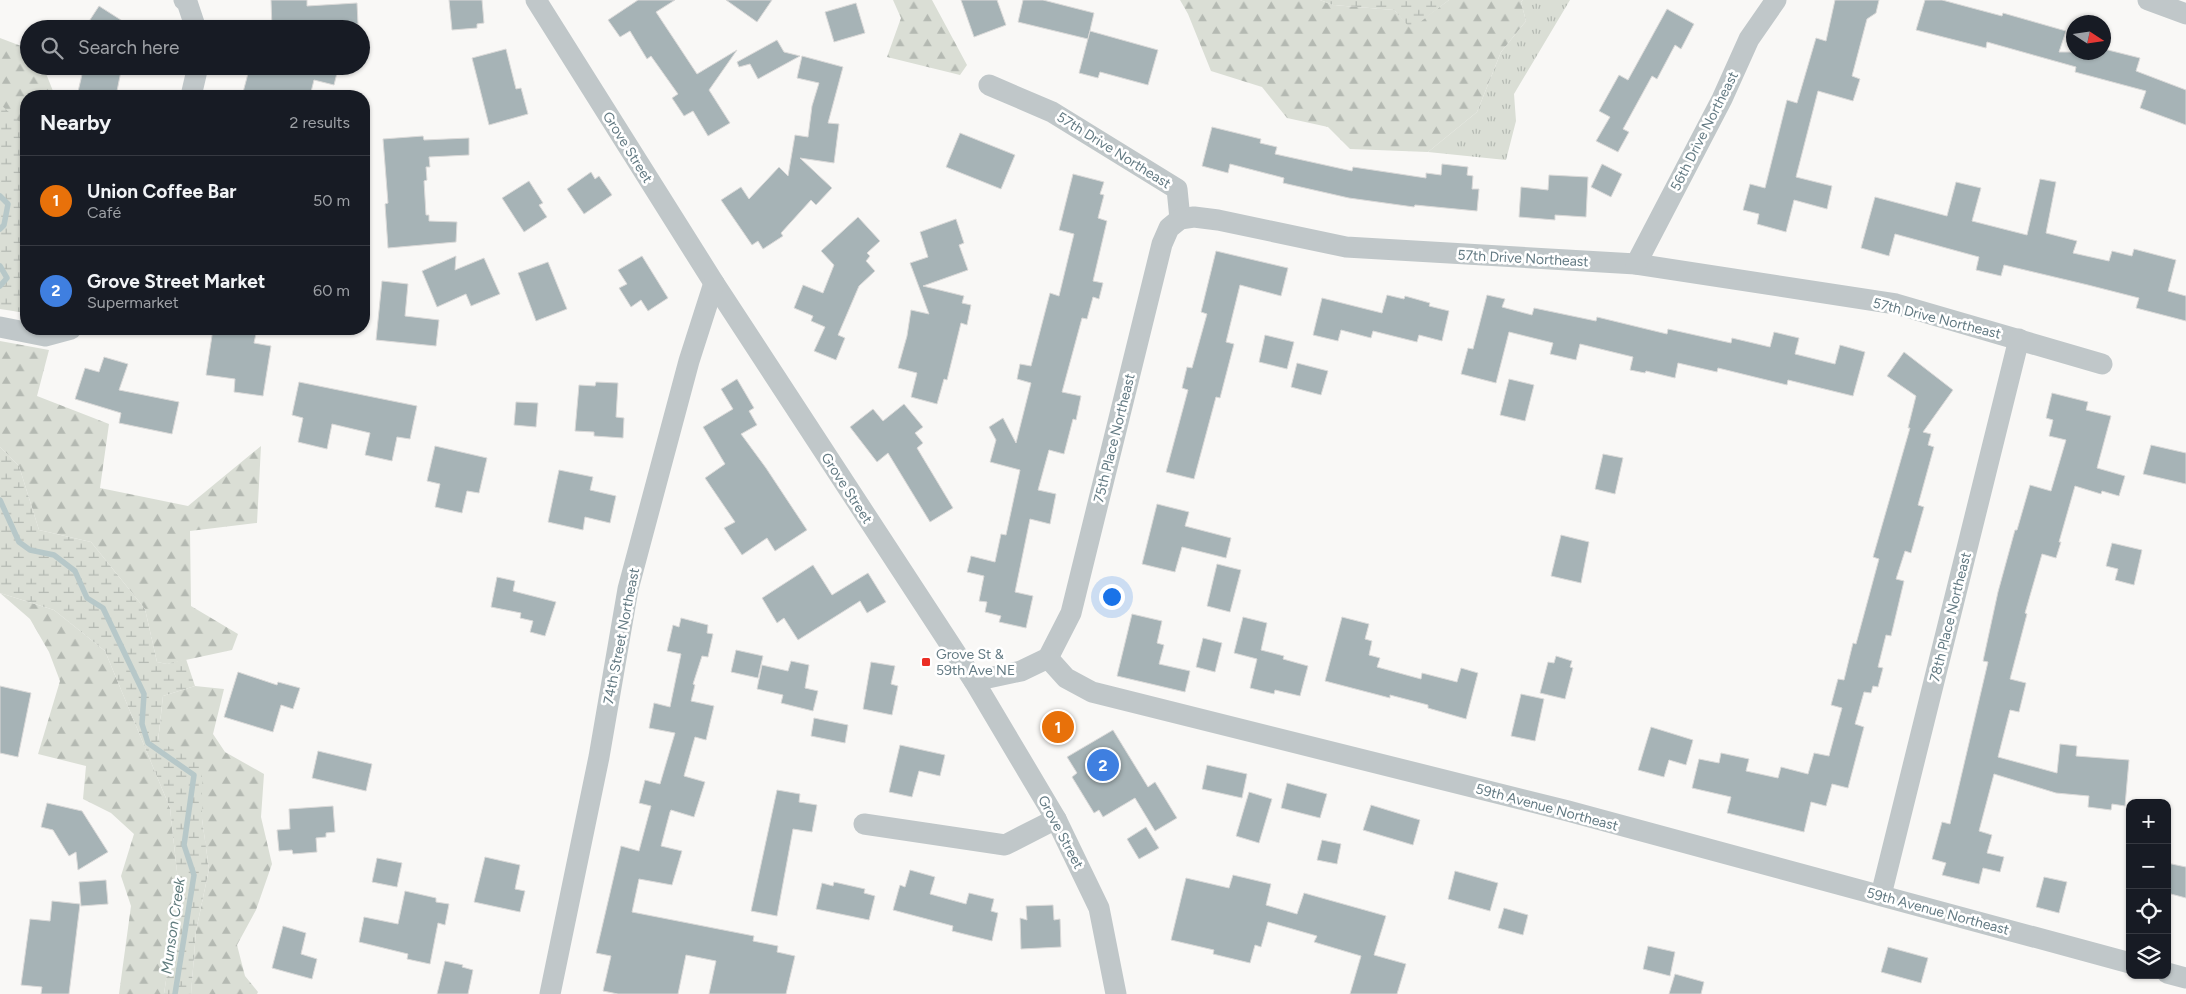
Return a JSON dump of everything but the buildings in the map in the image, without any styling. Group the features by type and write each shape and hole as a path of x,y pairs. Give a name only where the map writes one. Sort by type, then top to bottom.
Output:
{"street":[{"path":"184,0 187,2 193,20"},
{"name":"Grove Street","path":"536,0 714,283 974,680 1056,819 1099,908 1116,994"},
{"name":"56th Drive Northeast","path":"1636,264 1722,99 1749,39 1776,0"},
{"path":"2148,0 2186,14"},
{"path":"192,90 196,75"},
{"name":"57th Drive Northeast","path":"989,85 1052,112 1177,189 1180,219 1194,217 1218,220 1346,247 1636,264 1896,304 2102,364"},
{"name":"75th Place Northeast","path":"1048,658 1071,613 1162,244 1169,228 1180,219"},
{"name":"74th Street Northeast","path":"550,994 599,757 628,589 689,360 714,283"},
{"path":"0,327 20,331"},
{"name":"78th Place Northeast","path":"1881,895 2019,339"},
{"path":"974,680 1021,671 1048,658"},
{"name":"59th Avenue Northeast","path":"1048,658 1066,678 1092,692 1568,811 2126,962"},
{"path":"864,824 1005,845 1056,819"},
{"path":"2171,974 2186,978"}],"green space":[{"path":"893,0 932,0 967,65 960,75 887,57 901,18"},
{"path":"1180,0 1320,0 1333,5 1394,10 1411,28 1449,0 1523,0 1521,2 1526,21 1501,52 1477,112 1428,152 1350,149 1328,127 1287,118 1262,87 1211,71 1188,14"},
{"path":"1320,0 1449,0 1411,29 1394,10 1333,5"},
{"path":"1523,0 1570,0 1514,94 1516,121 1506,160 1428,152 1477,112 1501,52 1526,21 1521,2"},
{"path":"0,38 20,46 20,75 47,75 53,90 20,90 20,277 0,213"},
{"path":"0,104 20,122 20,312 0,309"},
{"path":"0,341 49,350 37,396 109,424 100,488 188,506 261,446 257,523 190,531 191,606 238,634 232,650 167,664 157,662 145,609 91,542 39,530 19,466 0,447"},
{"path":"0,447 19,466 39,530 91,542 145,609 157,662 167,664 186,659 195,686 163,696 158,741 202,764 202,819 209,869 196,931 191,994 164,994 179,890 170,808 105,651 54,610 0,593"},
{"path":"0,593 54,610 105,651 170,808 179,890 164,994 119,994 131,906 121,876 134,834 111,813 83,799 86,766 38,754 60,681 49,652 30,619"},
{"path":"195,686 224,689 213,734 225,752 264,774 261,817 272,864 256,910 237,945 245,976 258,992 257,994 191,994 196,931 209,869 202,819 158,742 163,696"}],"waterway":[{"name":"Munson Creek","path":"0,196 8,204 4,225 0,229"},
{"name":"Munson Creek","path":"0,266 7,278 0,286"},
{"name":"Munson Creek","path":"0,500 19,542 30,550 54,555 75,571 87,598 103,608 144,694 142,724 148,743 194,775 184,845 194,875 175,994"}],"place":[{"name":"Grove St & 59th Ave NE","path":"926,662"},
{"name":"Union Coffee Bar","path":"1058,727"},
{"name":"Grove Street Market","path":"1103,765"}]}
